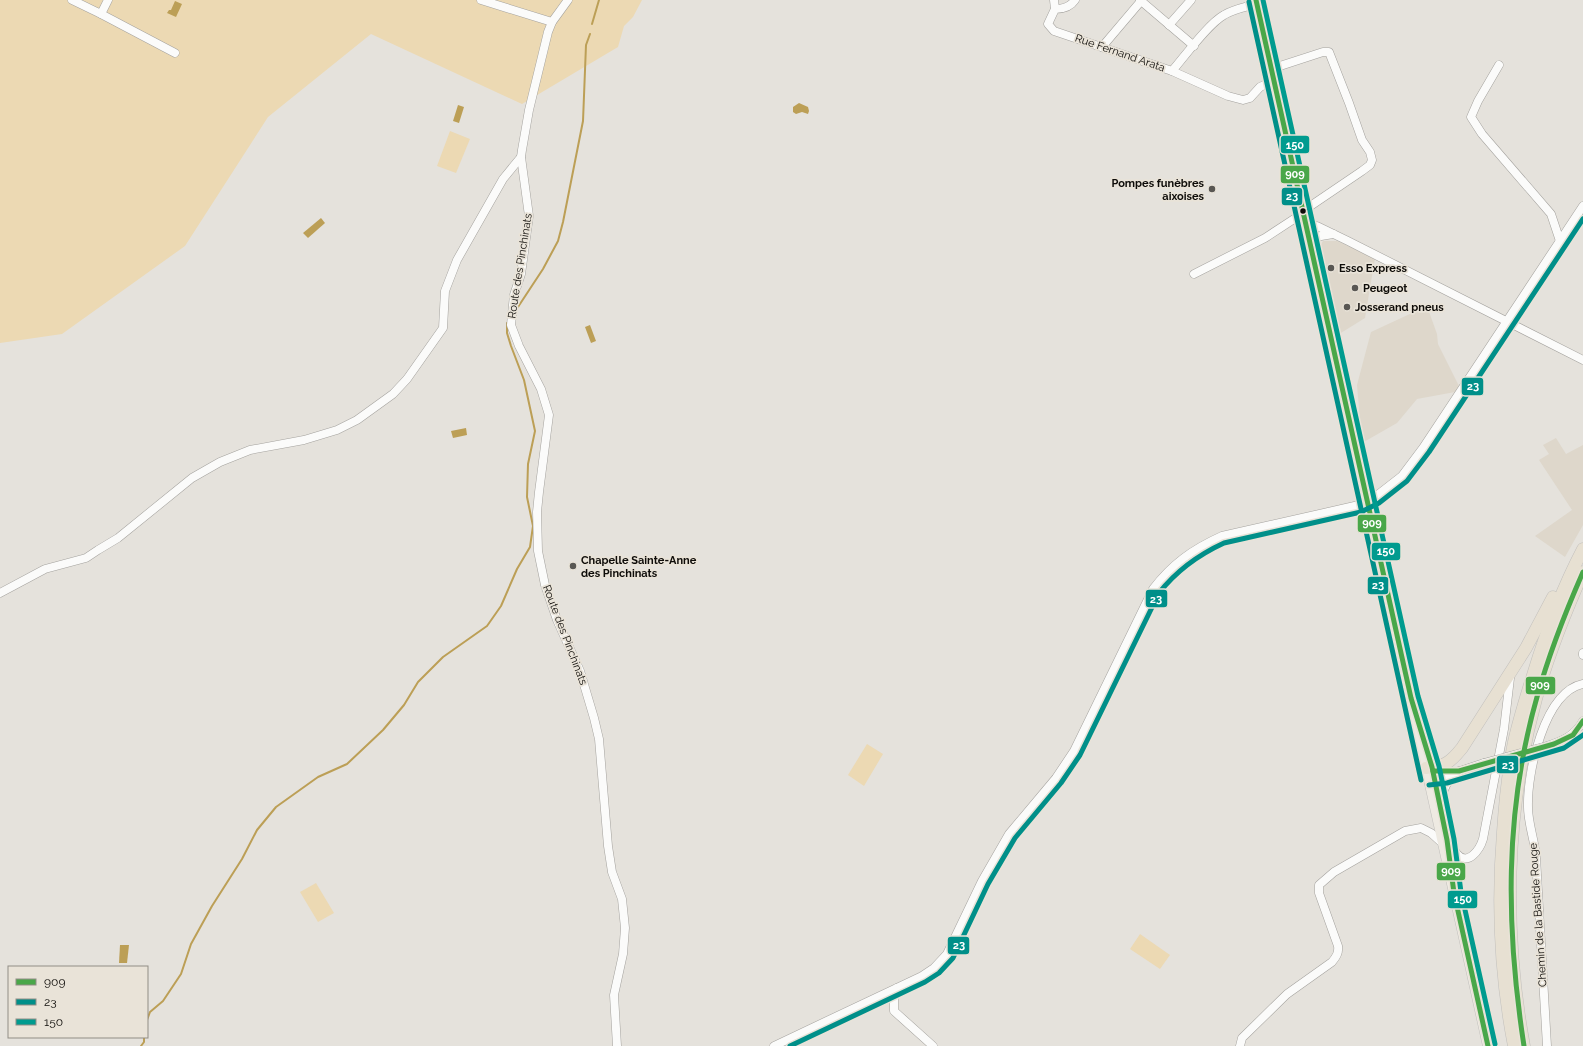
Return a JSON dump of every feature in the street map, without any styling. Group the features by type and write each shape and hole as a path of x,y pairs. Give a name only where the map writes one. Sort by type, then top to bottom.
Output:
{"highway":[{"path":"1430,772 1453,760 1467,741 1540,624 1572,558 1583,539"},
{"path":"1514,1046 1504,982 1500,930 1499,877 1508,778 1516,736 1544,640 1562,593 1583,549"},
{"path":"1524,1046 1514,972 1510,917 1510,865 1518,778 1536,698 1558,632 1583,572"}],"main road":[{"path":"1256,2 1411,698 1447,840 1454,893"},
{"path":"1430,772 1441,842 1454,893 1488,1046"}],"street":[{"path":"72,0 102,14 175,53"},
{"path":"102,14 108,0"},
{"path":"481,0 552,22"},
{"name":"Route des Pinchinats","path":"568,0 552,22 548,32 529,110 521,157 526,183 529,216 521,274 514,295 511,324 519,346 540,389 549,415 539,492 538,551 544,585 557,620 580,671 594,718 598,739 608,846 612,872 622,899 625,934 623,954 614,996 617,1046"},
{"path":"1054,0 1055,10 1062,9 1073,3 1075,0"},
{"path":"1169,25 1191,0"},
{"path":"1102,47 1144,1 1194,46"},
{"name":"Rue Fernand Arata","path":"1055,10 1048,24 1054,31 1172,71 1214,22 1224,15 1256,2"},
{"path":"1194,274 1265,238 1294,219 1304,218 1370,165 1372,160 1370,152 1362,140 1329,52 1323,52 1271,69"},
{"path":"1500,65 1478,100 1470,118 1551,214 1560,242"},
{"path":"1172,71 1228,96 1243,100 1250,98 1260,86 1273,81"},
{"path":"0,593 45,569 86,558 118,538 192,478 220,462 250,450 304,440 337,430 358,420 392,394 407,379 443,328 445,291 457,260 503,179 521,157"},
{"path":"774,1046 922,976 934,968 947,954 982,881 1008,834 1056,778 1074,752 1153,589 1166,572 1205,544 1222,536 1349,508 1367,502 1402,476 1423,448 1583,206"},
{"path":"1304,218 1317,226 1583,360"},
{"path":"1309,238 1333,234"},
{"path":"1459,771 1452,776 1447,783 1443,791 1443,799 1449,832 1454,847 1461,857 1466,858 1473,856 1478,851 1483,839 1504,729 1508,684 1512,671"},
{"name":"Chemin de la Bastide Rouge","path":"1547,1046 1536,853 1528,807 1530,778 1540,739 1554,706 1558,699 1569,690 1583,684"},
{"path":"1430,772 1459,771 1547,746 1567,738 1577,731 1583,721"},
{"path":"1240,1046 1242,1038 1287,994 1332,962 1336,957 1338,946 1319,893 1319,884 1334,872 1405,831 1421,828 1431,833 1441,842"},
{"path":"897,988 894,1000 894,1011 933,1046"}],"shaded area":[{"path":"0,0 642,0 633,17 624,26 618,47 522,104 371,34 268,117 185,246 62,334 0,343"},
{"path":"175,1 182,4 176,17 167,13 171,10"},
{"path":"799,103 808,107 808,114 802,112 796,114 793,112 793,107"},
{"path":"458,105 464,107 459,123 453,121"},
{"path":"450,131 470,139 456,173 437,166"},
{"path":"321,218 325,223 308,238 303,233"},
{"path":"1323,241 1337,241 1375,258 1365,318 1336,336 1317,252"},
{"path":"1427,306 1437,334 1438,344 1459,386 1455,392 1417,399 1397,423 1362,443 1357,385 1371,332"},
{"path":"590,325 596,341 591,343 585,327"},
{"path":"466,428 467,435 453,438 451,431"},
{"path":"1556,438 1566,454 1583,445 1583,525 1565,557 1535,536 1572,510 1539,460 1549,454 1543,445"},
{"path":"867,744 883,754 864,786 848,775"},
{"path":"316,883 334,913 318,922 300,892"},
{"path":"1140,934 1170,955 1160,969 1130,949"},
{"path":"120,945 129,945 127,963 119,963"}],"waterway":[{"path":"592,24 599,0"},
{"path":"516,310 543,269 558,241 583,121 586,45 590,34"},
{"path":"148,1017 150,1012 163,1001 181,974 191,944 212,906 242,859 257,830 276,807 318,777 347,764 383,730 404,705 418,682 443,657 487,626 501,606 517,569 530,547 533,526 527,497 528,464 535,431 524,380 507,333 507,323"},
{"path":"141,1046 144,1042 144,1038"}],"transit line":[{"name":"909","path":"1256,0 1411,698 1432,767 1447,840 1454,893 1488,1046"},
{"name":"150","path":"1263,0 1418,696 1439,766 1454,839 1461,892 1495,1044"},
{"name":"23","path":"1249,2 1421,780"},
{"name":"23","path":"790,1046 925,982 939,973 953,958 988,884 1015,838 1061,783 1080,755 1159,593 1173,577 1188,564 1224,543 1361,512 1379,503 1407,481 1429,452 1583,219"},
{"name":"909","path":"1524,1046 1514,958 1511,871 1519,784 1526,740 1537,697 1558,634 1583,572"},
{"name":"909","path":"1433,771 1459,771 1554,744 1573,735 1583,721"},
{"name":"23","path":"1429,785 1447,783 1564,748 1583,735"}],"place":[{"name":"Pompes funèbres aixoises","path":"1212,189"},
{"name":"Esso Express","path":"1331,268"},
{"name":"Peugeot","path":"1355,288"},
{"name":"Josserand pneus","path":"1347,307"},
{"name":"Chapelle Sainte-Anne des Pinchinats","path":"573,566"}]}
